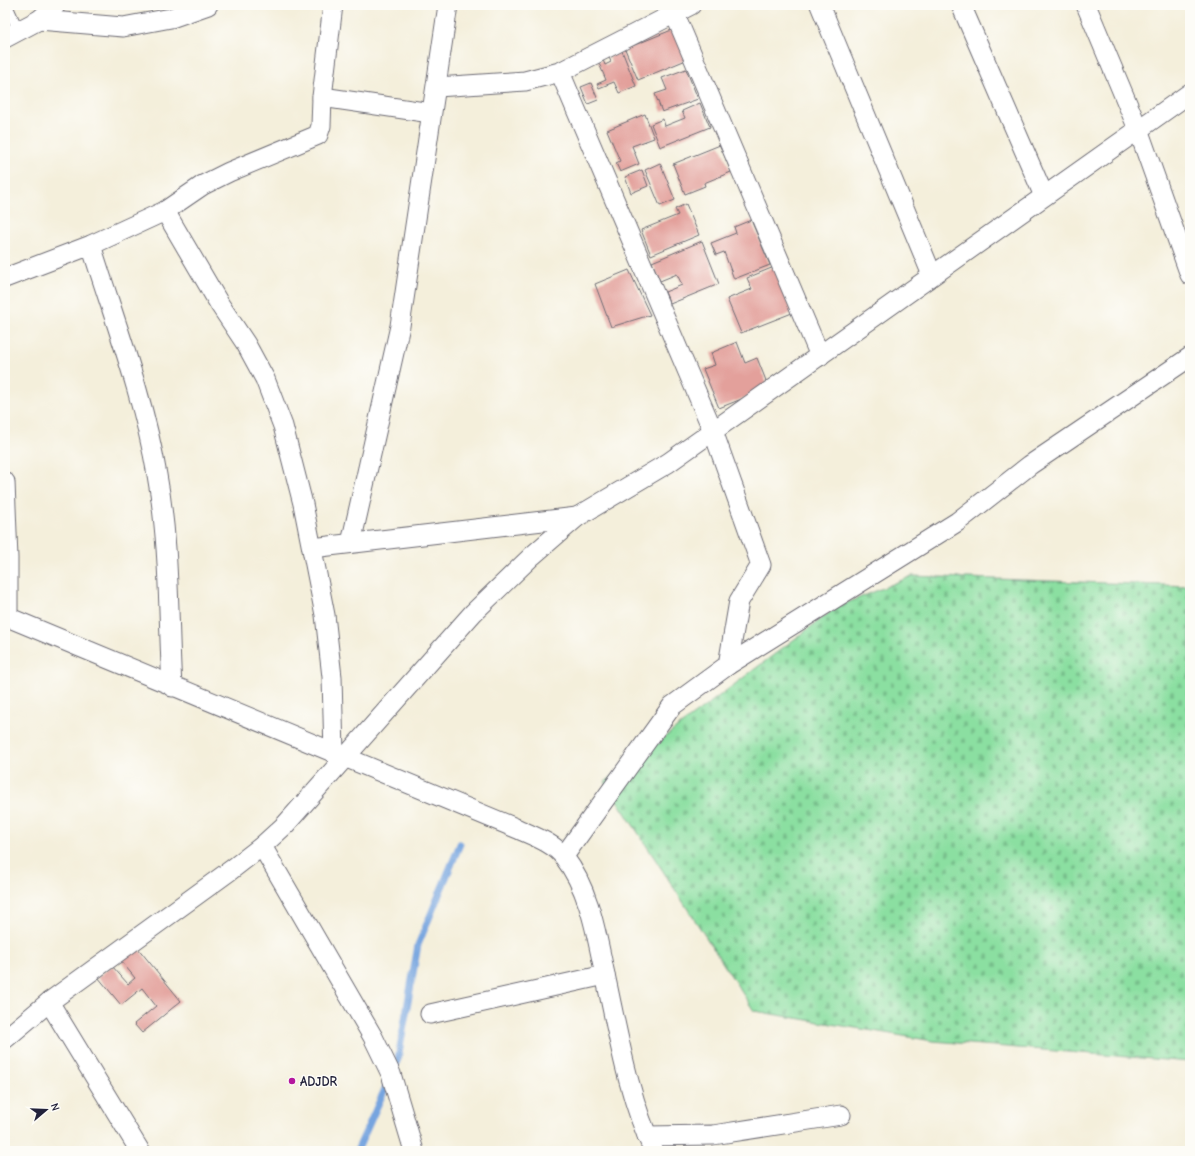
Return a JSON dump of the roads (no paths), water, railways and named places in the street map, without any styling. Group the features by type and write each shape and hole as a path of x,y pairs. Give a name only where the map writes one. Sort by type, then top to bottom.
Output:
{"street":[{"path":"12,35 39,20 56,5"},
{"path":"39,20 123,27 171,18 208,5"},
{"path":"5,278 91,245 165,211 202,185 229,172 318,135 321,126 322,97 333,5"},
{"path":"352,543 400,326 448,5"},
{"path":"820,5 932,275"},
{"path":"961,5 1044,196"},
{"path":"1086,5 1184,239 1190,275"},
{"path":"436,87 525,81 560,72 679,8 820,356"},
{"path":"560,72 713,431 761,565 739,601 728,665"},
{"path":"5,1039 49,1002 262,846 285,825 339,756 473,613 532,556 577,517 668,463 1190,93"},
{"path":"322,97 431,113"},
{"path":"165,211 220,305 246,344 265,380 283,426 312,548 325,614 339,756"},
{"path":"91,245 140,402 157,475 167,552 172,687"},
{"path":"564,856 672,706 728,665 957,522 1030,465 1190,357"},
{"path":"5,482 8,558 6,617 518,829 552,846 564,856 574,872 585,896 594,924 631,1088 651,1144 840,1115"},
{"path":"312,548 577,517"},
{"path":"262,846 373,1037 391,1074 414,1151"},
{"path":"430,1014 605,975"},
{"path":"49,1002 140,1151"}],"lane":[{"path":"7,5 12,35"}],"waterway":[{"path":"393,1071 398,1059 418,945 460,844"},
{"path":"357,1151 389,1080"}],"place":[{"name":"ADJDR","path":"292,1081"}]}
